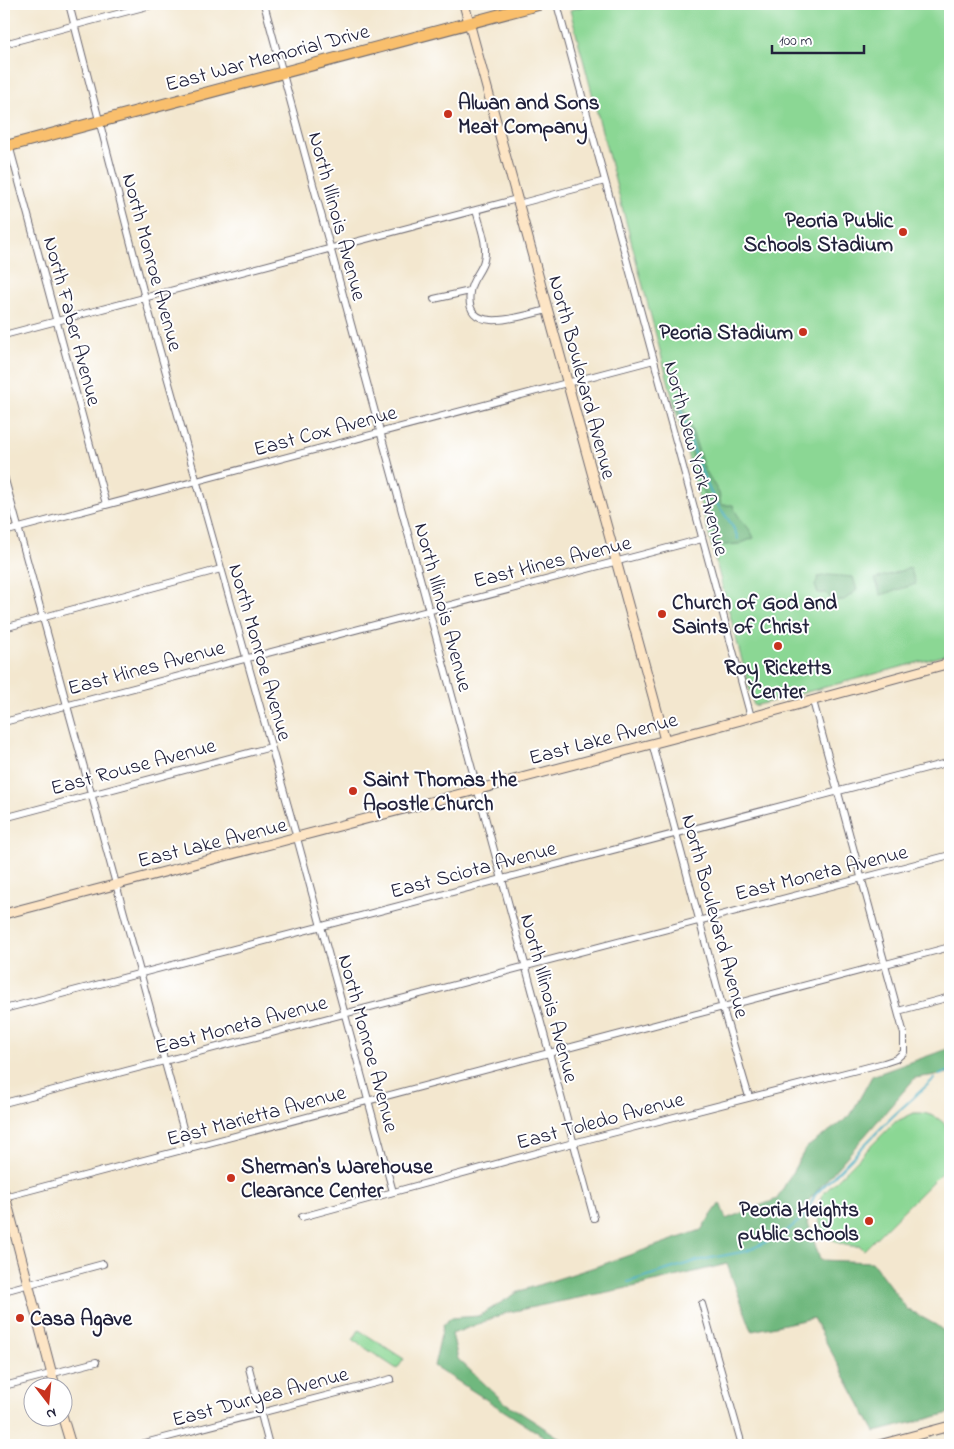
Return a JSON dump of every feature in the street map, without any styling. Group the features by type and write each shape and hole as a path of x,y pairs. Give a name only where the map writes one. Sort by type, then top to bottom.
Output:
{"highway":[{"name":"East War Memorial Drive","path":"7,146 540,4"}],"street":[{"name":"North Monroe Avenue","path":"68,4 145,298 297,838 394,1192"},
{"path":"4,44 155,4"},
{"name":"North Illinois Avenue","path":"264,4 476,790 594,1218"},
{"name":"North Boulevard Avenue","path":"464,4 546,310 665,740"},
{"name":"North New York Avenue","path":"557,4 751,717"},
{"name":"North Faber Avenue","path":"7,146 106,504"},
{"path":"4,335 476,210 605,181"},
{"path":"476,210 485,245 484,259 470,291 469,301 474,312 491,321 509,320 546,310"},
{"path":"434,299 470,291"},
{"name":"East Cox Avenue","path":"4,532 654,360"},
{"path":"4,476 189,1150"},
{"name":"East Hines Avenue","path":"4,722 702,539"},
{"path":"4,628 221,569"},
{"name":"East Lake Avenue","path":"4,914 297,838 950,663"},
{"path":"813,701 898,1011 950,997"},
{"name":"North Boulevard Avenue","path":"652,743 722,1009 749,1097"},
{"name":"East Rouse Avenue","path":"4,818 271,747"},
{"name":"East Sciota Avenue","path":"4,1009 675,832 950,762"},
{"name":"East Moneta Avenue","path":"4,1103 950,855"},
{"name":"East Marietta Avenue","path":"4,1195 189,1150 950,947"},
{"name":"East Toledo Avenue","path":"302,1217 573,1143 896,1059 904,1052 904,1034 898,1011"},
{"path":"4,1195 52,1376"},
{"path":"4,1290 103,1264"},
{"path":"702,1304 742,1445"},
{"path":"4,1386 96,1362"},
{"path":"249,1368 269,1445"},
{"name":"East Duryea Avenue","path":"137,1445 391,1379"},
{"path":"65,1426 71,1445"},
{"path":"883,1445 950,1426"}],"green space":[{"name":"Peoria Stadium","path":"594,4 950,4 950,654 754,706 570,10"},
{"path":"681,397 704,468 719,493 721,505 733,505 754,538 739,544 713,546 714,529 676,401"},
{"path":"910,568 916,584 881,595 875,579"},
{"path":"828,575 853,577 857,590 844,600 833,601 826,593 818,593 815,586 818,577"},
{"path":"950,1048 950,1073 915,1078 803,1207 820,1260 872,1262 907,1309 936,1325 950,1336 950,1413 875,1432 813,1318 752,1331 727,1264 637,1286 509,1312 452,1334 458,1359 504,1402 566,1442 563,1445 557,1445 434,1366 443,1326 450,1318 479,1316 520,1291 701,1230 720,1203 726,1219 777,1199 806,1148 850,1116 872,1076"},
{"path":"914,1113 930,1115 939,1119 947,1126 950,1131 950,1164 864,1250 860,1246 849,1246 831,1239 820,1224 818,1215 822,1195 895,1122"},
{"path":"359,1330 404,1359 397,1369 353,1340"}],"waterway":[{"path":"679,399 690,439 704,478 738,539"},
{"path":"939,1075 950,1071"},
{"path":"628,1282 696,1261 747,1251 783,1234 805,1216 815,1195 893,1116 934,1079"}],"place":[{"name":"Alwan and Sons Meat Company","path":"448,114"},
{"name":"Peoria Public Schools Stadium","path":"903,232"},
{"name":"Peoria Stadium","path":"803,332"},
{"name":"Church of God and Saints of Christ","path":"662,614"},
{"name":"Roy Ricketts Center","path":"778,646"},
{"name":"Saint Thomas the Apostle Church","path":"353,791"},
{"name":"Sherman's Warehouse Clearance Center","path":"231,1178"},
{"name":"Peoria Heights public schools","path":"869,1221"},
{"name":"Casa Agave","path":"20,1318"}]}
